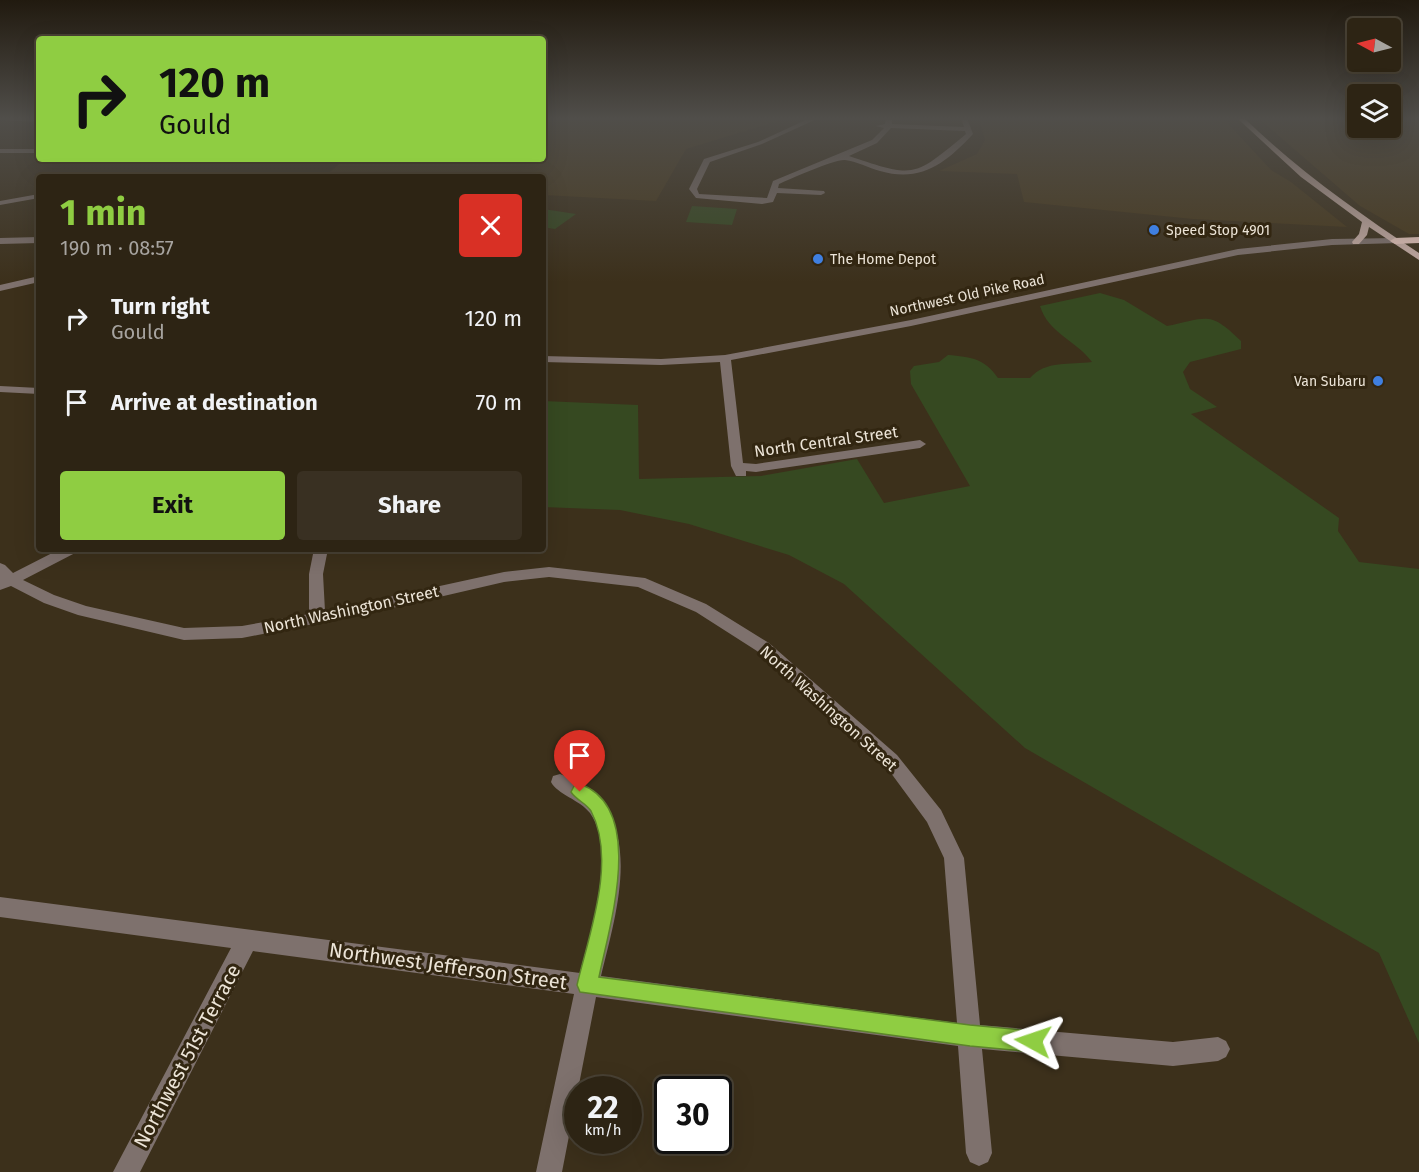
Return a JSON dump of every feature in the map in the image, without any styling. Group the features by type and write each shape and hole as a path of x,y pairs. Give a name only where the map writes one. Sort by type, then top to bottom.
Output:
{"highway":[{"path":"1395,241 1419,240"}],"main road":[{"path":"1299,173 1419,257"},
{"path":"1356,242 1363,235 1366,222"}],"street":[{"path":"701,173 693,189 696,196 762,202 770,200 776,183 800,173"},
{"path":"774,190 820,193"},
{"path":"0,203 36,197"},
{"path":"0,241 36,240"},
{"name":"Northwest Old Pike Road","path":"546,359 661,362 725,358 911,323 1238,252 1287,246 1395,241"},
{"path":"0,288 36,280"},
{"name":"North Central Street","path":"725,358 740,470 920,444"},
{"path":"0,389 36,391"},
{"path":"4,578 65,552"},
{"path":"316,618 316,574 320,552"},
{"name":"North Washington Street","path":"4,578 49,599 83,611 184,634 242,632 504,577 549,573 640,582 701,608 763,647 891,760 934,816 954,858 979,1153"},
{"path":"549,1172 610,878 610,838 597,804 560,782"},
{"name":"Northwest Jefferson Street","path":"0,907 970,1036 1173,1054 1218,1049"},
{"name":"Northwest 51st Terrace","path":"126,1172 247,940"}],"shaded area":[{"path":"672,173 656,201 546,195 546,174 328,174"},
{"path":"983,173 1275,173 1291,182 1347,227 1193,219 1024,202 1017,174"},
{"path":"1321,173 1419,173 1419,234 1409,234 1360,206"}],"green space":[{"path":"692,206 737,209 732,225 686,222"},
{"path":"546,209 576,214 555,229 546,228"},
{"path":"1100,293 1124,300 1167,326 1200,319 1222,324 1241,341 1241,349 1190,362 1183,372 1190,389 1217,407 1191,414 1339,518 1338,531 1359,562 1419,569 1419,1043 1379,953 1025,748 844,584 789,555 689,524 620,510 546,507 546,401 638,405 639,479 761,476 857,459 884,503 970,486 911,384 910,371 914,366 939,362 948,355 982,362 998,378 1030,378 1043,368 1059,364 1092,362 1049,323 1040,306"}],"place":[{"name":"Speed Stop 4901","path":"1154,230"},
{"name":"The Home Depot","path":"818,259"},
{"name":"Van Subaru","path":"1378,381"}],"route":[{"path":"580,792 597,804 610,838 611,858 610,878 588,985 970,1036 1033,1041"}]}
